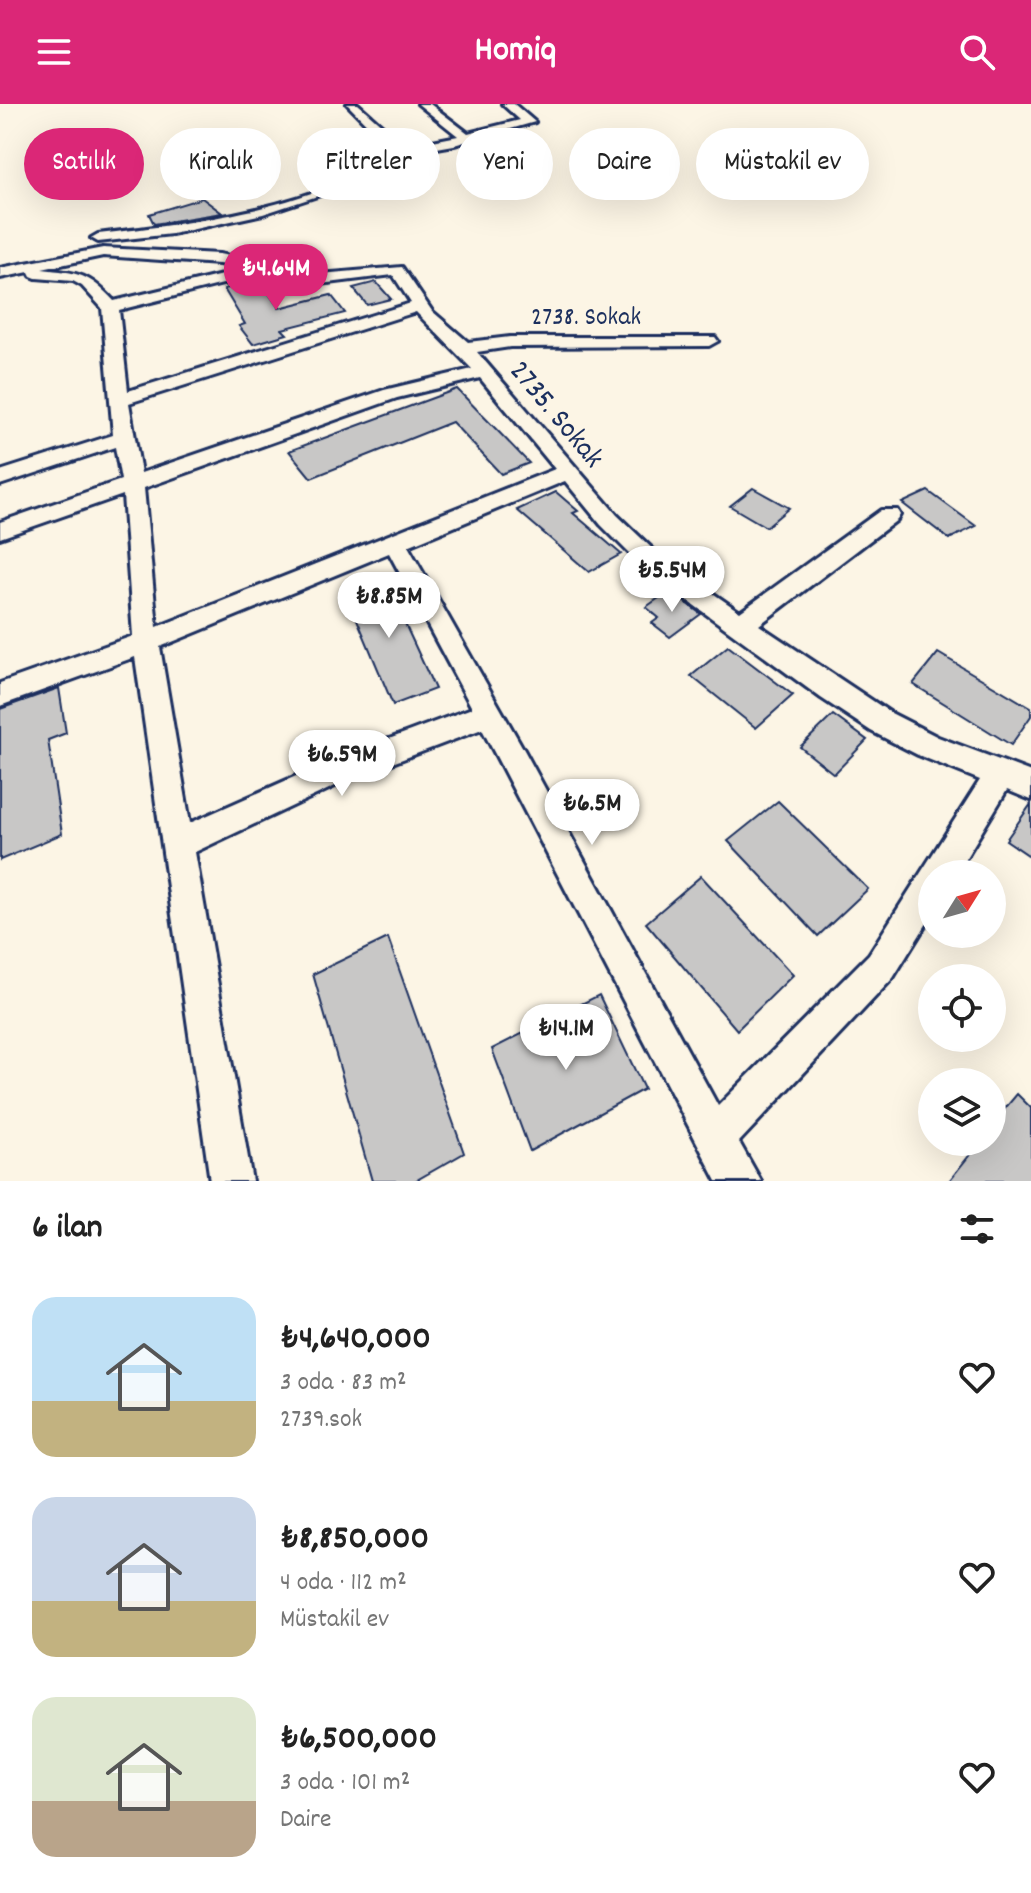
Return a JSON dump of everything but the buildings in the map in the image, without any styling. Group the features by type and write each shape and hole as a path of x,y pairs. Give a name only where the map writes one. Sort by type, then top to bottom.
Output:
{"street":[{"path":"352,104 379,128"},
{"path":"423,104 456,129"},
{"path":"504,128 529,122 507,104"},
{"path":"0,273 73,242 176,230 297,199"},
{"name":"2735. Sokak","path":"0,273 103,252 186,255 273,268 320,279 397,270 426,314 464,348 631,544 740,625 881,722 928,746 1031,786"},
{"path":"110,307 273,268"},
{"path":"0,273 48,272 77,277 88,283 110,307 118,400 133,486 146,642 231,1181"},
{"path":"118,400 421,305"},
{"name":"2738. Sokak","path":"464,348 510,342 709,341"},
{"path":"0,530 391,394 484,372"},
{"path":"0,478 123,438"},
{"path":"0,695 146,642 568,472"},
{"path":"740,625 889,515"},
{"path":"394,542 489,714 714,1139 740,1181"},
{"path":"178,844 340,770 489,714"},
{"path":"947,860 1001,773"},
{"path":"714,1139 881,966 918,907"}]}
